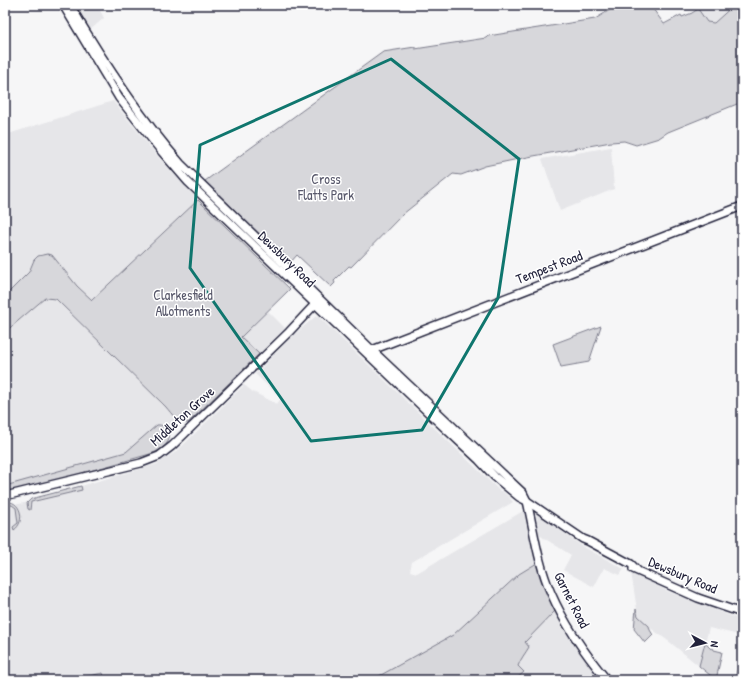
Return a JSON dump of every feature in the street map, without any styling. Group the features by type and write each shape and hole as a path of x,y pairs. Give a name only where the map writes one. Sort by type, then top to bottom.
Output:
{"main road":[{"name":"Dewsbury Road","path":"63,5 122,101 162,152 199,192 254,241 425,405 504,486 583,539 587,544 630,567 692,595 741,614"},
{"name":"Dewsbury Road","path":"70,5 88,36 126,94 167,148 254,241"},
{"path":"199,192 201,184"},
{"name":"Tempest Road","path":"368,351 742,206"},
{"name":"Middleton Grove","path":"5,496 141,463 159,456 172,446 217,403 318,302"},
{"name":"Garnet Road","path":"528,501 541,564 551,592 583,649 607,680"},
{"path":"740,680 742,670"}],"highlighted area":[{"path":"391,59 519,159 498,298 422,430 311,441 190,268 200,145"}],"shaded area":[{"path":"77,5 97,5 104,18 90,30"},
{"path":"702,5 734,5 714,23 707,22 698,9"},
{"path":"113,101 160,159 198,200 92,300 42,254 34,260 29,272 5,296 5,135"},
{"path":"611,147 614,189 560,211 542,159"},
{"path":"45,298 56,299 179,421 169,433 165,427 126,452 5,486 5,332"},
{"path":"268,311 285,328 259,354 241,337"},
{"path":"316,316 318,316 513,502 412,562 410,571 417,573 523,511 525,512 536,563 551,603 571,639 602,680 105,680 103,673 76,680 5,680 5,506 31,502 82,489 81,486 157,464 177,451 244,385 253,392 277,404 281,398 255,374 295,334"},
{"path":"536,513 582,546 624,569 620,575 604,568 594,587 563,570 571,555 539,535"},
{"path":"631,572 667,591 734,617 737,619 740,626 739,635 709,628 699,666 645,624 638,616"}],"green space":[{"name":"Cross Flatts Park","path":"618,5 650,5 664,24 681,15 682,17 698,9 707,22 714,23 734,5 742,5 742,102 668,132 659,138 636,145 624,141 611,142 485,166 461,175 453,174 403,214 351,267 349,266 334,281 335,283 331,287 297,255 290,263 282,252 278,252 205,181 383,52 415,47 415,49 486,38 488,36 595,19"},
{"name":"Clarkesfield Allotments","path":"198,200 290,289 241,337 259,354 188,423 181,422 176,418 56,299 45,298 5,332 5,296 29,272 34,260 38,256 47,254 52,255 77,286 92,300"},
{"path":"601,326 589,362 561,367 553,344"},
{"path":"157,425 164,426 166,428 169,434 169,440 161,449 155,452 40,485 5,493 5,486 126,452"},
{"path":"81,486 82,490 31,502 30,510 28,509 27,503 31,499"},
{"path":"5,502 15,504 20,512 20,522 14,530 13,527 18,523 16,508 12,505 5,506"},
{"path":"537,563 555,611 525,642 529,647 518,666 524,672 515,680 372,680 453,635 519,574"},
{"path":"636,609 638,616 649,626 653,635 645,643 634,629"},
{"path":"705,643 711,649 713,648 714,650 722,652 716,680 699,666"},
{"path":"103,673 105,680 76,680 84,677"}]}
